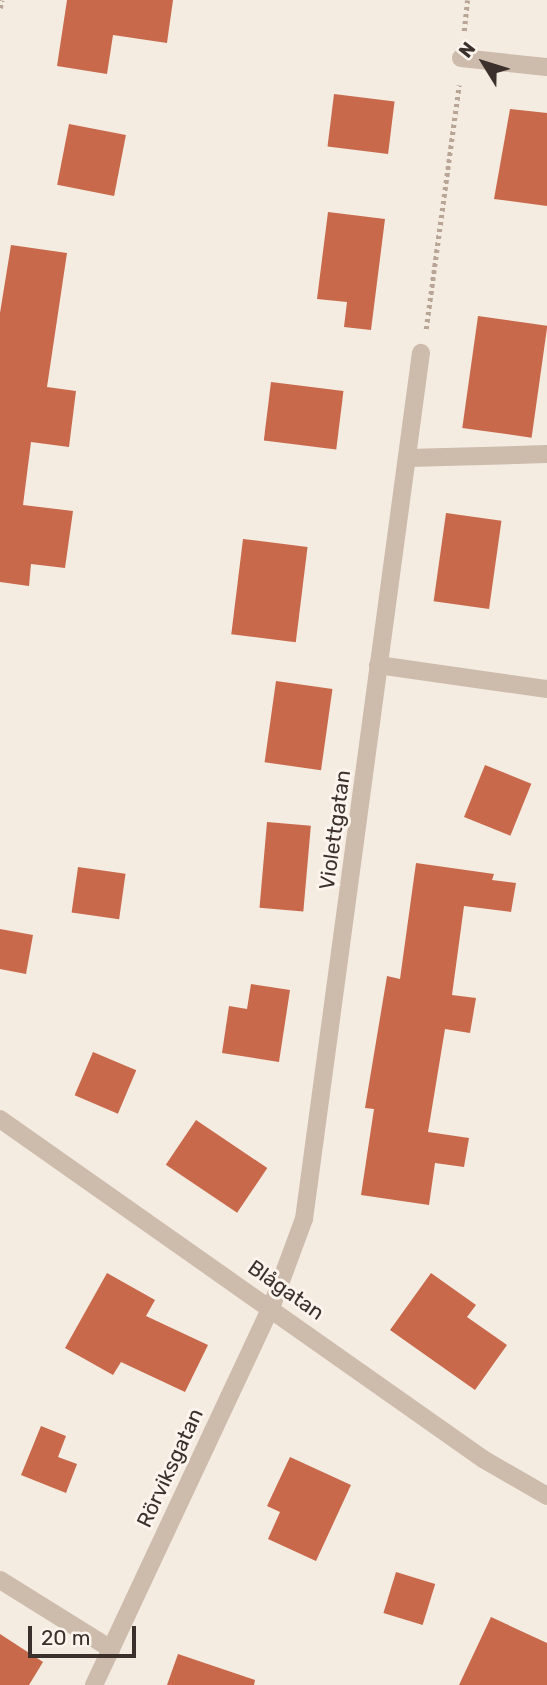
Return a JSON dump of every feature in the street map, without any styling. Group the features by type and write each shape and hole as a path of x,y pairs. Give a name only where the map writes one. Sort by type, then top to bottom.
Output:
{"street":[{"path":"461,58 547,67"},
{"name":"Violettgatan","path":"271,1308 304,1219 421,352"},
{"path":"408,458 547,454"},
{"path":"378,666 547,689"},
{"name":"Blågatan","path":"0,1119 483,1458 547,1496"},
{"name":"Rörviksgatan","path":"94,1685 271,1308"},
{"path":"0,1580 111,1648"}],"path":[{"path":"0,8 2,0"},
{"path":"421,352 467,0"}],"building":[{"path":"67,0 173,0 167,43 113,35 107,74 57,66"},
{"path":"334,94 395,101 388,154 328,147"},
{"path":"510,109 547,113 547,206 494,199"},
{"path":"69,124 126,135 114,196 57,185"},
{"path":"328,212 385,219 371,330 344,327 347,302 317,299"},
{"path":"11,245 67,253 47,387 76,391 69,447 31,442 23,505 73,511 65,568 31,564 29,586 0,582 0,313"},
{"path":"478,316 547,326 532,438 462,428"},
{"path":"271,382 343,391 336,449 264,441"},
{"path":"446,513 501,521 489,609 434,601"},
{"path":"243,539 308,547 296,642 231,634"},
{"path":"276,681 332,689 321,770 265,762"},
{"path":"485,765 531,784 510,836 464,817"},
{"path":"267,822 311,826 303,912 260,908"},
{"path":"416,863 494,874 492,880 516,883 511,912 464,906 452,995 476,998 470,1033 445,1029 428,1132 469,1138 464,1167 435,1163 429,1205 361,1195 374,1109 365,1108 387,976 400,979"},
{"path":"78,867 126,874 119,919 72,913"},
{"path":"0,929 33,935 26,974 0,969"},
{"path":"251,984 290,990 279,1062 222,1053 229,1006 247,1009"},
{"path":"93,1052 136,1070 118,1114 75,1095"},
{"path":"196,1120 267,1168 237,1213 166,1165"},
{"path":"107,1273 155,1300 146,1316 208,1345 185,1392 121,1362 113,1375 65,1348"},
{"path":"431,1273 476,1305 467,1317 507,1345 475,1390 390,1330"},
{"path":"41,1426 66,1436 58,1457 77,1464 66,1493 21,1475"},
{"path":"290,1457 351,1485 316,1561 268,1539 280,1512 267,1506"},
{"path":"396,1572 435,1584 423,1625 383,1613"},
{"path":"491,1617 547,1643 547,1685 459,1685"},
{"path":"0,1634 43,1662 29,1685 0,1685"},
{"path":"178,1654 255,1680 254,1685 167,1685"}]}
